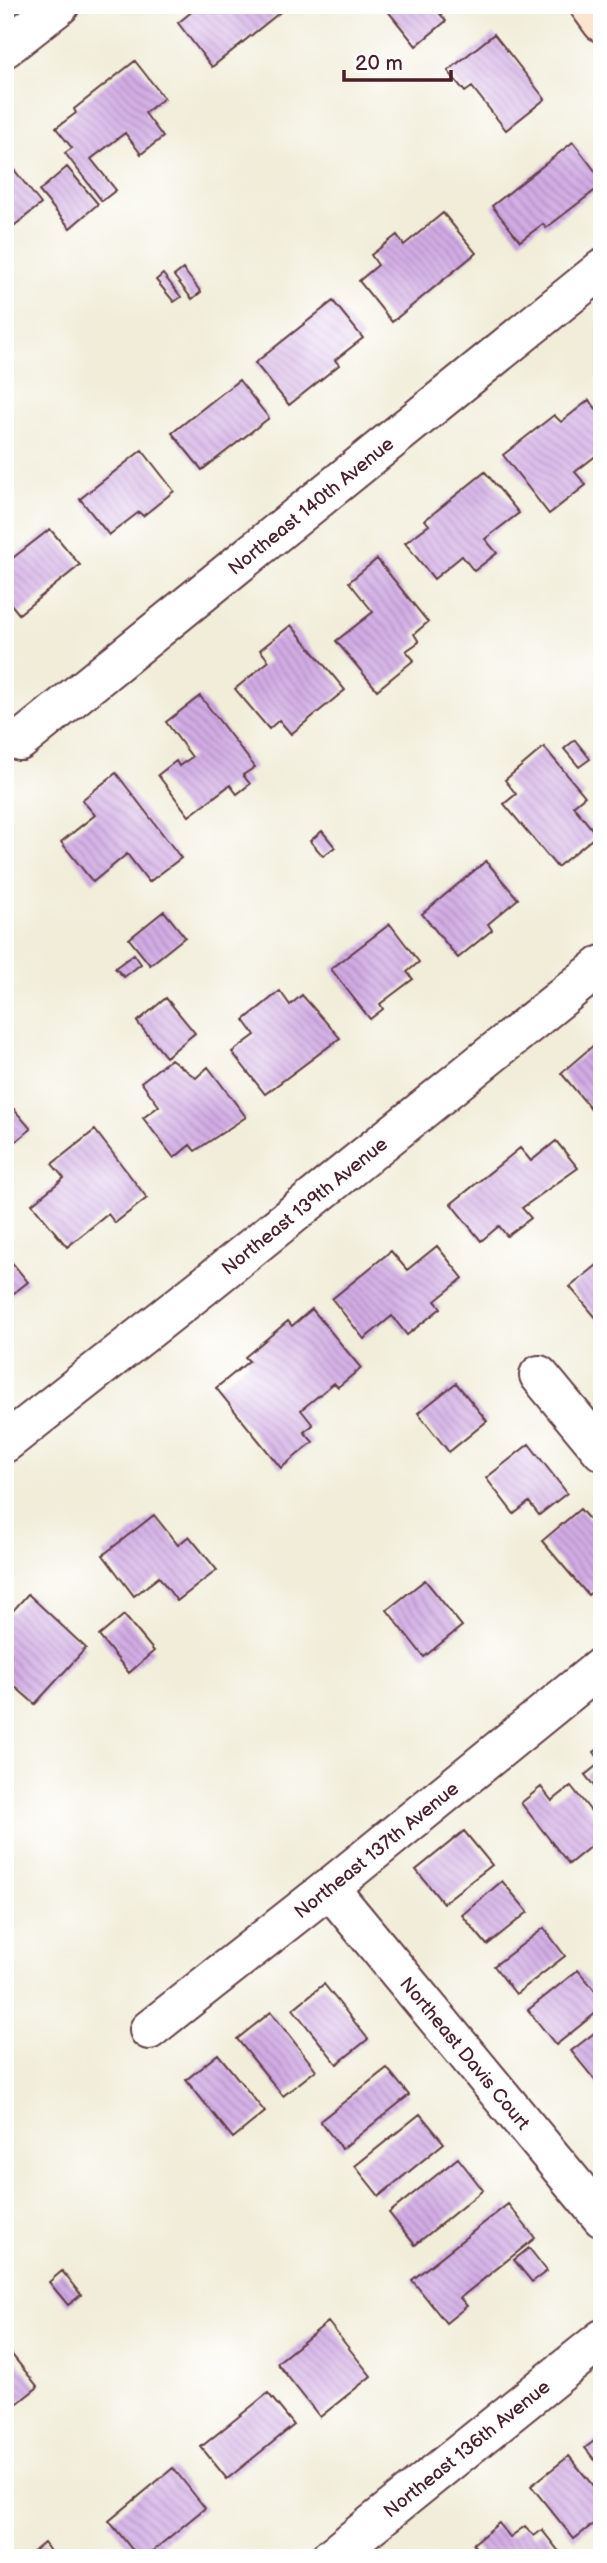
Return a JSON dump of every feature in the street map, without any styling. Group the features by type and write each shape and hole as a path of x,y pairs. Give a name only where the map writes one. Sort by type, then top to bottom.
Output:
{"street":[{"path":"5,48 60,5"},
{"path":"589,5 602,23"},
{"name":"Northeast 140th Avenue","path":"20,741 602,270"},
{"name":"Northeast 139th Avenue","path":"5,1443 204,1287 602,965"},
{"path":"539,1375 602,1451"},
{"name":"Northeast 137th Avenue","path":"149,2030 602,1666"},
{"name":"Northeast Davis Court","path":"329,1888 602,2218"},
{"name":"Northeast 136th Avenue","path":"330,2558 602,2339"}],"building":[{"path":"200,5 289,5 212,67 178,23"},
{"path":"383,5 433,5 446,21 416,46"},
{"path":"494,34 545,99 506,130 472,87 465,92 448,71"},
{"path":"135,61 164,98 145,113 163,137 141,154 125,133 91,159 116,190 102,201 65,153 72,148 56,128 76,113 74,109"},
{"path":"573,142 602,180 602,185 546,228 543,224 520,241 492,206"},
{"path":"5,158 41,204 10,229 5,223"},
{"path":"67,167 98,204 70,228 39,191"},
{"path":"443,213 476,253 392,322 359,281 378,265 371,255 397,235 404,245"},
{"path":"183,269 201,292 192,299 174,276"},
{"path":"163,274 181,297 174,302 156,280"},
{"path":"333,301 363,338 335,360 339,365 289,405 255,363"},
{"path":"239,380 269,418 202,470 172,433"},
{"path":"589,400 602,416 602,451 575,472 586,485 549,514 503,455 554,415 561,422"},
{"path":"142,450 174,491 143,516 139,512 109,535 80,499"},
{"path":"485,472 519,513 485,539 497,553 474,571 462,556 434,579 405,543 429,525 425,520"},
{"path":"50,529 80,565 19,614 5,597 5,564"},
{"path":"377,559 428,622 414,634 419,642 406,651 414,660 377,690 336,641 373,612 349,582"},
{"path":"291,625 345,690 291,734 279,720 269,729 235,689 269,661 260,650"},
{"path":"200,696 255,767 243,775 250,784 237,794 230,785 189,816 158,775 176,761 179,766 192,757 166,722"},
{"path":"575,740 590,759 579,767 564,749"},
{"path":"544,747 585,796 573,806 597,835 557,867 504,804 516,794 505,780"},
{"path":"116,773 181,858 149,882 127,854 93,882 61,842 95,815 82,800"},
{"path":"322,831 335,847 323,856 310,841"},
{"path":"486,861 518,899 488,924 492,930 458,958 422,914"},
{"path":"164,911 185,937 150,965 129,939"},
{"path":"390,924 419,962 407,972 413,979 380,1004 383,1009 370,1019 331,969"},
{"path":"134,954 141,964 124,977 115,968"},
{"path":"280,991 290,1005 302,995 340,1038 265,1094 232,1052 255,1035 244,1020"},
{"path":"166,998 195,1033 166,1057 137,1022"},
{"path":"602,1038 602,1122 561,1073"},
{"path":"171,1059 196,1078 208,1067 246,1117 195,1151 190,1145 174,1158 143,1118 159,1106 141,1082"},
{"path":"5,1099 31,1129 5,1150"},
{"path":"95,1130 147,1198 115,1223 108,1214 67,1247 32,1204 64,1178 52,1164"},
{"path":"556,1141 578,1168 522,1208 531,1218 507,1236 499,1226 481,1241 451,1204 520,1148 531,1161"},
{"path":"437,1246 463,1278 435,1301 441,1308 407,1335 392,1316 364,1339 332,1299 391,1251 407,1270"},
{"path":"5,1254 28,1282 5,1300"},
{"path":"602,1261 602,1325 570,1287"},
{"path":"312,1309 361,1368 338,1387 334,1383 301,1410 313,1425 304,1432 313,1442 281,1468 216,1388 249,1361 245,1357 288,1321 292,1326"},
{"path":"456,1383 487,1421 449,1452 418,1413"},
{"path":"529,1444 567,1493 539,1515 529,1502 514,1514 486,1478"},
{"path":"580,1509 602,1534 602,1584 588,1595 542,1541"},
{"path":"154,1515 178,1545 189,1536 217,1570 177,1601 159,1577 134,1596 103,1555"},
{"path":"425,1580 462,1626 424,1657 387,1610"},
{"path":"28,1594 86,1648 35,1704 5,1678 5,1605 11,1613"},
{"path":"124,1615 154,1651 129,1673 99,1636"},
{"path":"602,1746 602,1796 585,1775 601,1762 594,1752"},
{"path":"571,1786 602,1825 602,1837 569,1864 521,1803 541,1787 552,1801"},
{"path":"464,1831 492,1865 443,1903 416,1870"},
{"path":"502,1881 528,1912 487,1945 462,1915"},
{"path":"544,1928 565,1956 516,1994 494,1966"},
{"path":"578,1970 602,2000 602,2008 556,2045 528,2010"},
{"path":"324,1984 368,2039 337,2064 293,2009"},
{"path":"271,2012 316,2070 283,2096 237,2039"},
{"path":"602,2027 602,2089 571,2051"},
{"path":"218,2054 265,2112 233,2138 186,2080"},
{"path":"387,2068 409,2095 342,2149 320,2121"},
{"path":"420,2114 444,2143 379,2196 355,2166"},
{"path":"458,2158 483,2190 415,2245 389,2213"},
{"path":"508,2204 535,2238 460,2298 467,2306 446,2323 412,2280"},
{"path":"529,2248 547,2271 532,2282 514,2260"},
{"path":"62,2271 81,2295 68,2305 49,2282"},
{"path":"328,2322 371,2376 320,2417 277,2363"},
{"path":"5,2346 38,2387 5,2413"},
{"path":"268,2393 294,2425 227,2479 201,2447"},
{"path":"602,2435 602,2469 585,2448"},
{"path":"569,2456 602,2497 602,2517 574,2539 531,2486"},
{"path":"173,2468 205,2508 144,2558 139,2558 109,2521"},
{"path":"499,2523 510,2537 525,2526 534,2536 542,2530 560,2553 555,2558 484,2558 473,2544"},
{"path":"44,2543 55,2558 26,2558"}]}
